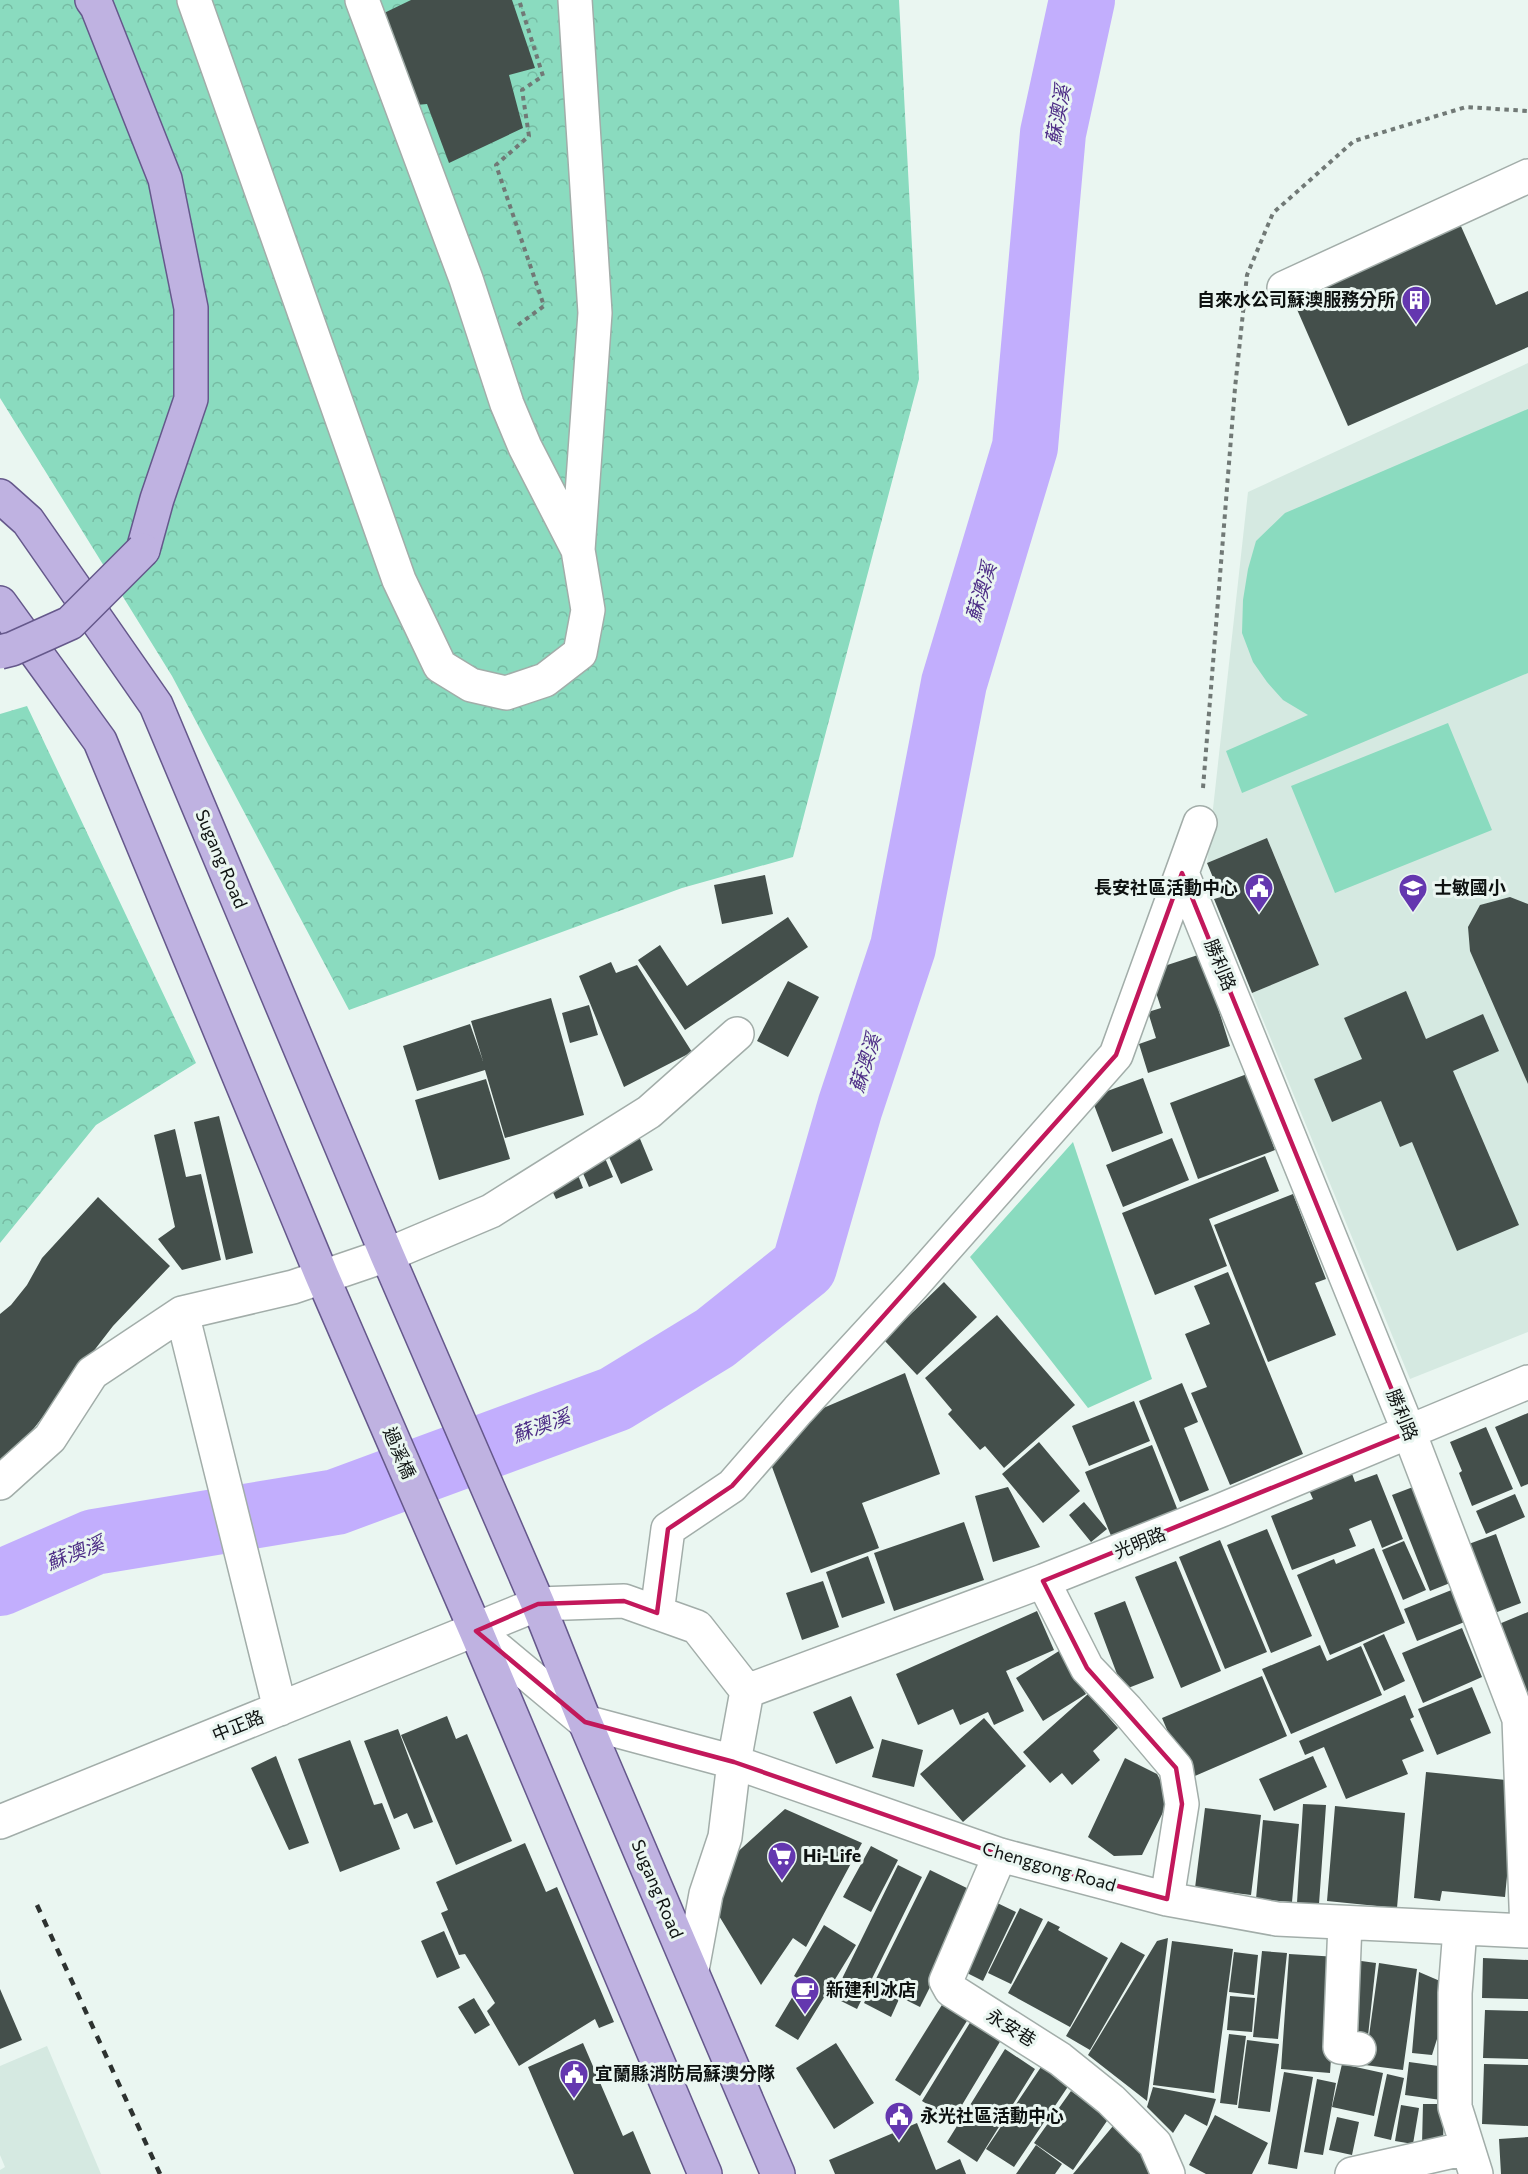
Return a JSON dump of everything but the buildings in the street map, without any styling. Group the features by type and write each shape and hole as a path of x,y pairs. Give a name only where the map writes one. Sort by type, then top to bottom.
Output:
{"main road":[{"path":"0,652 12,649 70,623 143,550 190,399 191,308 165,178 97,7 92,0"},
{"name":"Sugang Road","path":"0,496 28,521 156,705 387,1255"},
{"path":"0,603 100,741 322,1276"},
{"path":"387,1255 538,1604"},
{"name":"過溪橋","path":"322,1276 476,1630"},
{"name":"Sugang Road","path":"538,1604 585,1722 778,2174"},
{"path":"476,1630 705,2174"}],"street":[{"path":"194,0 399,580 440,666 471,685 506,693 545,680 580,653 588,610 579,550 595,313 575,0"},
{"path":"362,0 466,279 507,405 525,447 579,550"},
{"path":"1284,288 1528,176"},
{"path":"657,1613 668,1529 732,1486 798,1410 913,1286 1116,1055 1200,823"},
{"name":"勝利路","path":"1182,873 1524,1719 1528,1931"},
{"path":"0,1483 50,1438 92,1373 182,1313 293,1287 387,1255 491,1211 649,1112 737,1034"},
{"path":"182,1313 280,1709"},
{"name":"光明路","path":"747,1691 1043,1581 1219,1511 1528,1382"},
{"path":"1043,1581 1087,1668 1127,1710 1176,1768 1182,1804 1167,1899"},
{"path":"538,1604 624,1601 697,1627 747,1691 734,1762 724,1838 706,1894 692,1970"},
{"name":"中正路","path":"0,1822 538,1604"},
{"path":"476,1630 585,1722"},
{"name":"Chenggong Road","path":"585,1722 734,1762 1000,1855 1167,1899 1277,1919 1528,1931"},
{"name":"永安巷","path":"1000,1855 946,1981 951,1990 1060,2059 1111,2100 1155,2144 1168,2174"},
{"path":"1345,1923 1340,2047 1359,2049"},
{"path":"1352,2174 1471,2161 1455,2107 1455,1993 1460,1929"}],"path":[{"path":"515,327 544,306 496,165 530,136 522,90 543,76 519,0"},
{"path":"1200,823 1235,388 1247,274 1273,213 1354,141 1466,107 1528,111"}],"highlighted area":[{"path":"1182,873 1409,1432 1043,1581 1087,1668 1176,1768 1182,1804 1167,1899 1000,1855 734,1762 585,1722 476,1631 538,1604 624,1601 657,1613 668,1529 732,1486 1116,1055"}],"shaded area":[{"name":"士敏國小","path":"1528,363 1528,1332 1410,1379 1252,993 1319,965 1267,838 1207,863 1248,492"},
{"path":"47,2046 101,2174 0,2174 0,2170 5,2167 0,2155 0,2066"}],"green space":[{"path":"0,0 899,0 919,379 793,857 682,888 349,1010 172,676 0,398"},
{"path":"1528,409 1528,673 1242,793 1226,751 1308,715 1283,700 1267,682 1253,662 1242,633 1243,600 1256,541 1285,513"},
{"path":"27,706 196,1063 96,1125 0,1243 0,714"},
{"path":"1448,723 1492,830 1335,893 1291,786"},
{"path":"1073,1142 1152,1379 1088,1408 970,1257"}],"waterway":[{"name":"蘇澳溪","path":"0,1583 94,1542 336,1502 615,1399 715,1338 804,1267 850,1107 903,947 954,683 1025,447 1053,133 1082,0"}],"railway":[{"path":"37,1905 160,2174"}],"place":[{"name":"自來水公司蘇澳服務分所","path":"1416,326"},
{"name":"長安社區活動中心","path":"1259,914"},
{"name":"士敏國小","path":"1413,914"},
{"name":"Hi-Life","path":"782,1882"},
{"name":"新建利冰店","path":"805,2016"},
{"name":"宜蘭縣消防局蘇澳分隊","path":"574,2100"},
{"name":"永光社區活動中心","path":"899,2142"}]}
